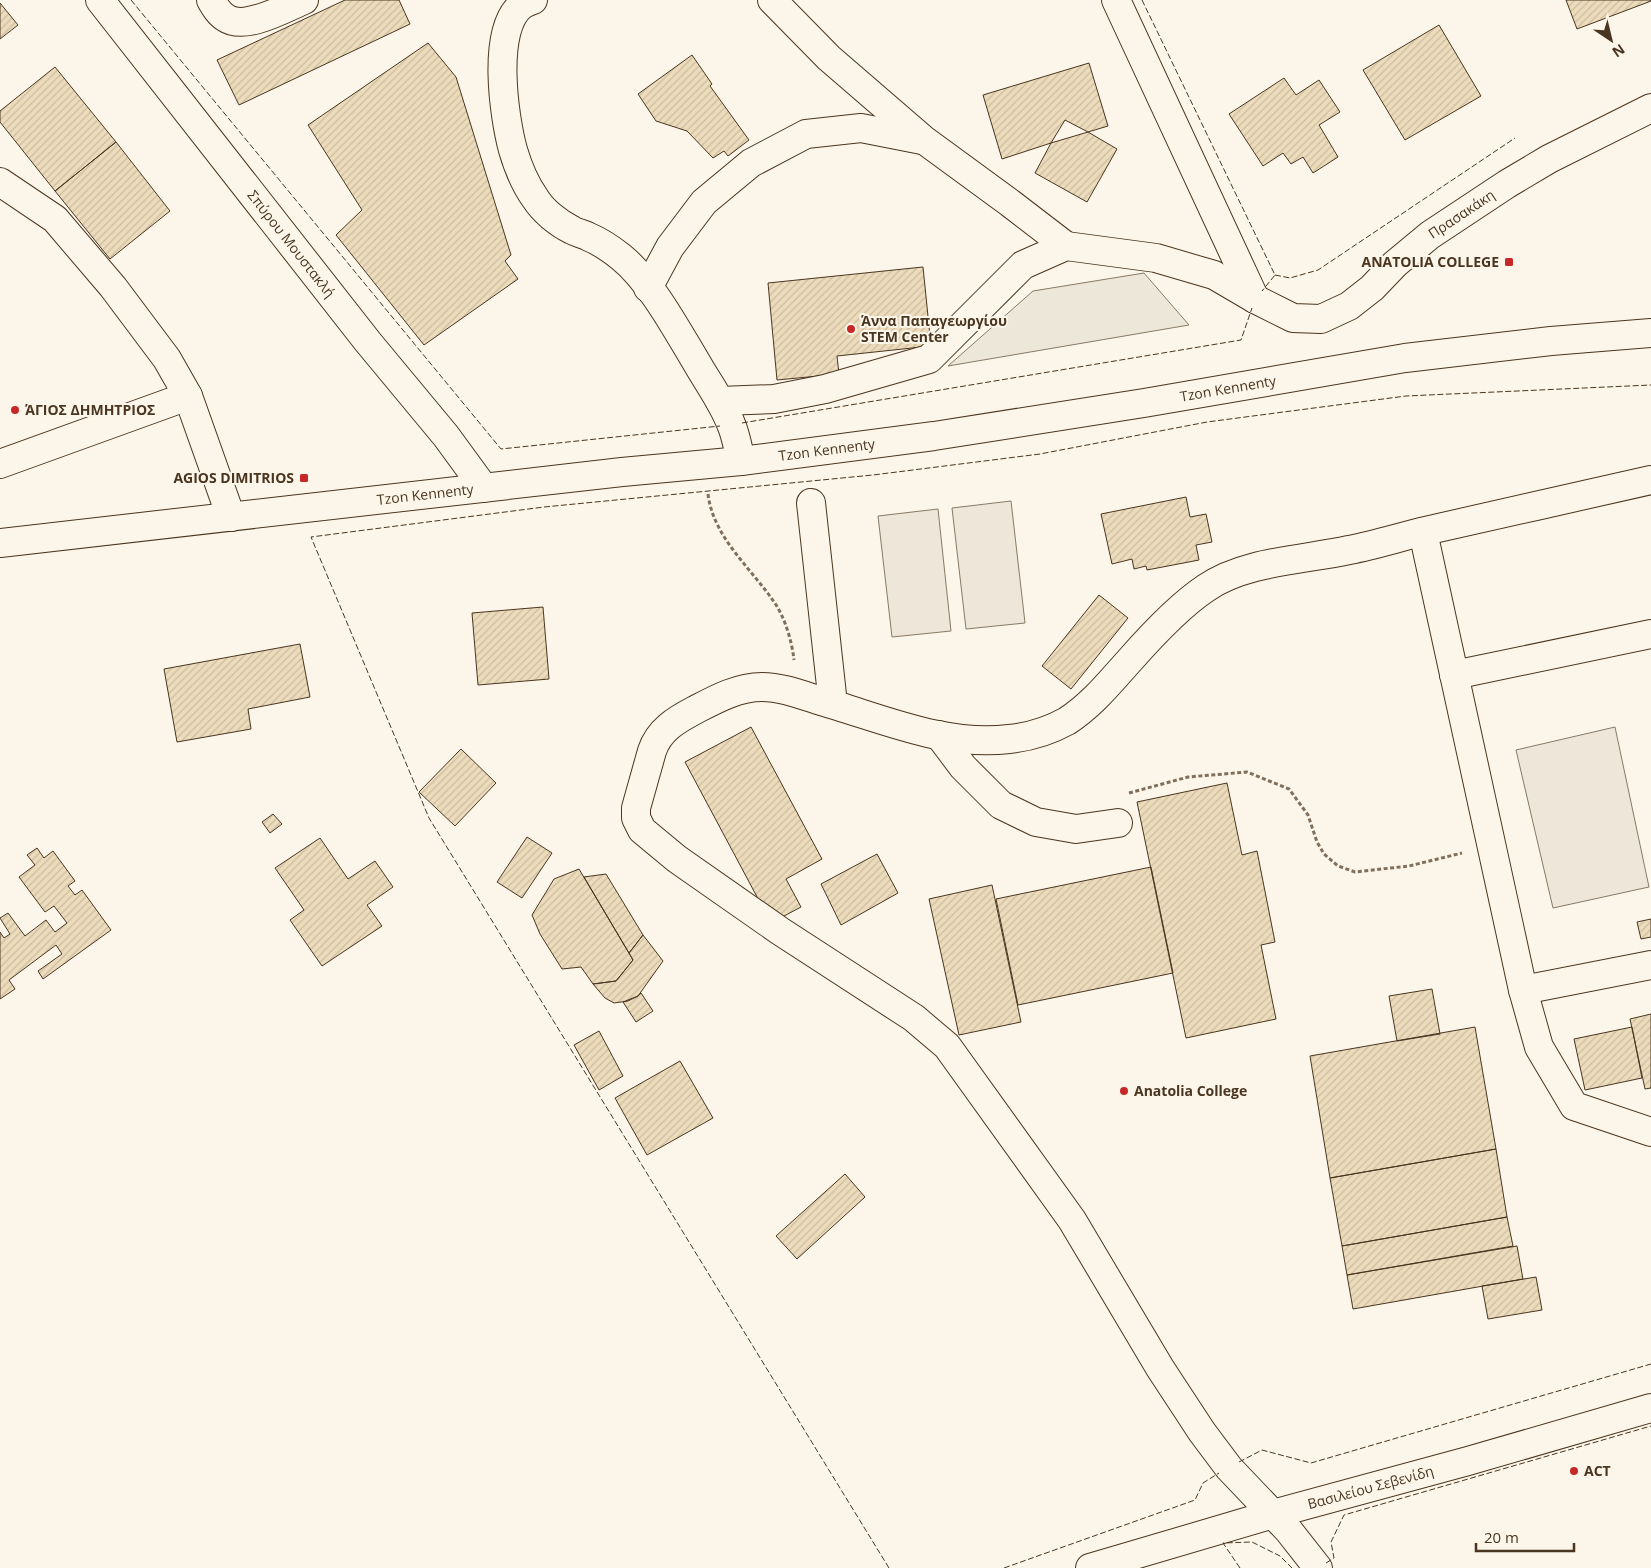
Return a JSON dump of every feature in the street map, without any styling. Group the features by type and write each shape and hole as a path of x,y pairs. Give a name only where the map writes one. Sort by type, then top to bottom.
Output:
{"street":[{"name":"Σπύρου Μουστακλή","path":"100,0 350,319 446,436 484,488"},
{"path":"211,0 225,18 237,22 258,19 304,0"},
{"path":"720,401 774,398 824,390 929,360 1023,265 1066,246 924,140 829,58 772,0"},
{"path":"1116,0 1255,299"},
{"path":"525,1 514,15 504,39 502,65 509,130 520,168 535,199 548,214 572,230 588,236 623,258 667,313 720,401 732,425 741,460"},
{"name":"Πρασακάκη","path":"1066,246 1156,258 1214,275 1293,318 1321,319 1349,306 1372,288 1396,264 1430,235 1507,184 1549,159 1651,108"},
{"path":"648,288 670,247 704,202 752,163 806,134 860,128 924,140"},
{"path":"0,182 55,219 112,287 167,359 188,396 231,517"},
{"name":"Tzon Kennenty","path":"0,543 704,465 962,432 1405,358 1598,336 1651,333"},
{"path":"1598,336 1651,348"},
{"path":"0,464 188,396"},
{"path":"1318,1568 1289,1531 1229,1468 1202,1432 1160,1368 1072,1220 947,1046 907,1013 780,931 686,864 650,838 639,826 635,814 636,808 652,751 658,738 672,723 723,696 744,689 764,686 797,693 903,726 939,735 995,740 1026,737 1067,721 1088,704 1167,622 1204,589 1231,574 1263,566 1350,550 1651,480"},
{"path":"811,504 833,704"},
{"path":"1423,532 1523,990 1539,1047 1574,1106 1651,1132"},
{"path":"1454,675 1651,634"},
{"path":"939,735 963,767 1001,805 1036,822 1076,829 1111,824"},
{"path":"1523,990 1651,964"},
{"name":"Βασιλείου Σεβενίδη","path":"1090,1568 1273,1514 1468,1461 1651,1408"}],"path":[{"path":"704,465 709,509 748,570 775,603 792,643 797,693"},
{"path":"1111,824 1104,811 1110,801 1123,795 1188,778 1246,772 1289,789 1308,816 1317,842 1324,854 1338,866 1355,872 1409,866 1492,846"}],"shaded area":[{"path":"1144,273 1189,325 948,366 1033,291"},
{"path":"1011,501 1025,623 966,629 952,508"},
{"path":"938,509 951,631 892,637 878,516"},
{"path":"1615,727 1649,887 1553,908 1516,750"}],"building":[{"path":"345,0 399,0 410,24 239,105 217,60"},
{"path":"1566,0 1651,0 1651,1 1577,29"},
{"path":"0,3 18,25 0,39"},
{"path":"1439,25 1481,96 1405,140 1363,70"},
{"path":"428,43 456,77 511,255 505,261 518,279 424,345 336,235 362,210 308,125"},
{"path":"692,55 712,84 710,86 749,140 728,156 724,151 713,158 687,131 656,121 638,94"},
{"path":"1089,63 1108,126 1088,132 1065,120 1051,143 1002,159 983,95"},
{"path":"55,67 116,142 55,191 0,122 0,111"},
{"path":"1284,78 1296,95 1319,80 1340,112 1319,125 1338,157 1313,173 1303,157 1291,164 1283,153 1263,166 1229,114"},
{"path":"1088,132 1117,149 1087,202 1035,173 1051,143"},
{"path":"116,142 170,211 110,259 55,191"},
{"name":"Άννα Παπαγεωργίου STEM Center","path":"923,267 931,346 837,356 839,374 777,380 768,283"},
{"path":"1186,497 1190,517 1206,514 1212,542 1196,545 1199,560 1147,570 1146,566 1134,569 1132,559 1112,564 1101,514"},
{"path":"1099,595 1128,618 1071,689 1042,666"},
{"path":"543,607 549,679 478,685 472,613"},
{"path":"300,644 310,697 248,709 251,729 177,742 164,669"},
{"path":"751,727 822,859 786,879 801,907 771,923 685,762"},
{"path":"461,749 496,783 455,826 419,792"},
{"path":"1227,783 1242,855 1257,851 1275,942 1261,945 1276,1019 1186,1038 1137,802"},
{"path":"273,814 282,824 270,833 262,822"},
{"path":"527,837 552,853 522,898 497,882"},
{"path":"320,838 348,879 375,861 393,887 367,905 382,926 322,966 290,920 304,910 275,868"},
{"path":"37,848 44,858 53,851 75,881 68,886 75,895 82,890 111,930 43,979 38,971 62,954 56,945 9,980 15,989 0,999 0,932 4,938 10,934 0,918 8,913 25,936 46,920 55,932 67,923 54,906 45,912 19,877 35,865 27,855"},
{"path":"877,854 898,893 841,925 821,884"},
{"path":"1151,867 1173,973 1018,1005 996,899"},
{"path":"579,869 633,960 616,981 593,984 581,967 562,969 540,934 532,915 554,879"},
{"path":"606,874 643,935 629,953 584,877"},
{"path":"992,885 1021,1022 959,1035 929,899"},
{"path":"1651,919 1651,937 1641,939 1637,922"},
{"path":"643,935 663,961 638,996 628,1001 614,1003 605,998 593,984 616,981 633,960 629,953"},
{"path":"1432,989 1440,1034 1397,1041 1389,996"},
{"path":"641,993 653,1011 636,1022 623,1002"},
{"path":"1651,1014 1651,1088 1645,1089 1630,1019"},
{"path":"1475,1027 1496,1149 1330,1178 1310,1056"},
{"path":"1632,1027 1642,1078 1585,1090 1574,1039"},
{"path":"599,1031 623,1076 599,1090 574,1045"},
{"path":"680,1061 713,1118 647,1155 615,1098"},
{"path":"1496,1149 1507,1217 1342,1246 1330,1178"},
{"path":"845,1174 865,1197 797,1259 776,1236"},
{"path":"1507,1217 1513,1246 1347,1275 1342,1246"},
{"path":"1517,1246 1523,1279 1353,1309 1347,1275"},
{"path":"1536,1277 1542,1310 1488,1319 1482,1286"}],"fence":[{"path":"131,0 501,449 720,426"},
{"path":"1142,0 1275,275 1262,291"},
{"path":"1275,275 1290,278 1318,270 1515,138"},
{"path":"742,423 1241,340 1252,308"},
{"path":"889,1568 429,818 311,537 544,507 873,475 1040,454 1207,422 1406,396 1651,385"},
{"path":"1239,1462 1262,1450 1311,1463 1651,1364"},
{"path":"1326,1563 1334,1558 1331,1542 1344,1515 1651,1426"},
{"path":"1004,1568 1195,1500 1203,1483 1219,1473"},
{"path":"1240,1568 1223,1543 1252,1542 1280,1556 1292,1568"}],"place":[{"name":"ANATOLIA COLLEGE","path":"1509,262"},
{"name":"Άννα Παπαγεωργίου STEM Center","path":"851,329"},
{"name":"ΆΓΙΟΣ ΔΗΜΗΤΡΙΟΣ","path":"15,410"},
{"name":"AGIOS DIMITRIOS","path":"304,478"},
{"name":"Anatolia College","path":"1124,1091"},
{"name":"ACT","path":"1574,1471"}]}
